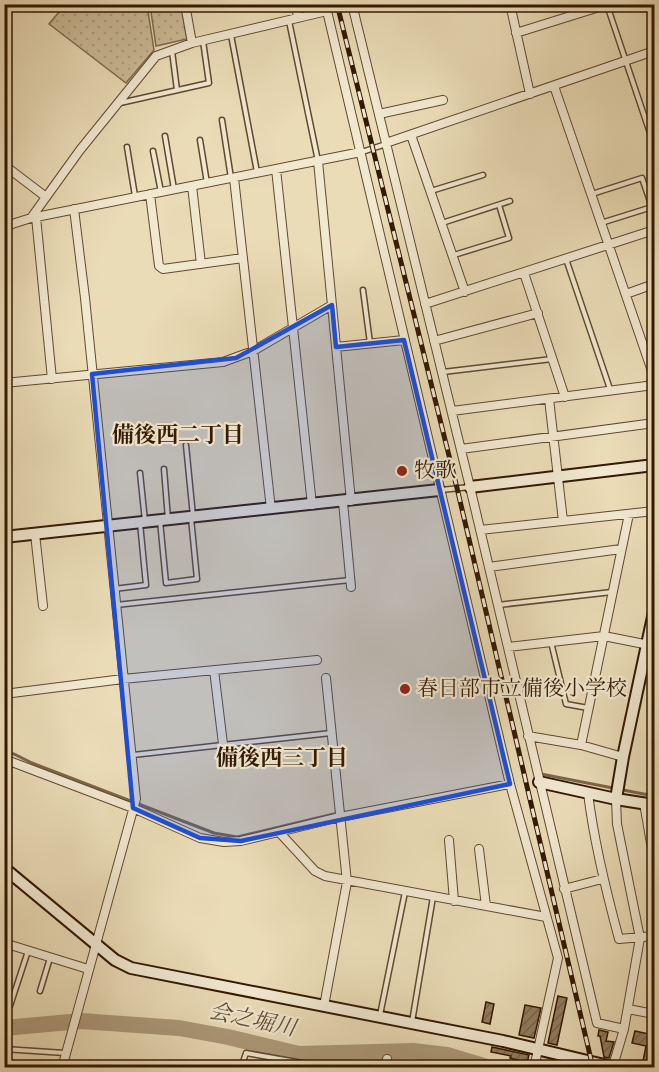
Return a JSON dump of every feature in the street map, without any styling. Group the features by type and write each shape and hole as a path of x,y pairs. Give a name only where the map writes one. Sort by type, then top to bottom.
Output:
{"street":[{"path":"185,4 192,43"},
{"path":"296,4 298,18"},
{"path":"352,4 452,411 597,1023 624,1029"},
{"path":"510,4 530,94"},
{"path":"516,33 607,5"},
{"path":"52,379 34,217 46,197 156,56 203,40 327,11 510,784 558,958 534,1068"},
{"path":"386,143 654,51"},
{"path":"554,86 654,377"},
{"path":"379,114 443,100"},
{"path":"411,135 465,292"},
{"path":"4,229 34,217 361,152"},
{"path":"318,161 336,347 351,584"},
{"path":"4,165 46,197"},
{"path":"276,169 312,505"},
{"path":"232,178 271,509"},
{"path":"192,186 201,264"},
{"path":"150,194 159,266 163,269 243,258"},
{"path":"62,1068 136,799 74,209"},
{"path":"426,304 654,230"},
{"path":"524,273 565,396"},
{"path":"626,294 654,284"},
{"path":"4,383 223,362 253,351 332,305"},
{"path":"435,341 538,314"},
{"path":"336,347 404,340"},
{"path":"452,411 654,385"},
{"path":"549,399 563,521"},
{"path":"461,449 654,423"},
{"path":"470,487 654,465"},
{"path":"4,537 439,490"},
{"path":"480,530 654,511"},
{"path":"581,745 628,514"},
{"path":"35,534 43,606"},
{"path":"489,567 621,549"},
{"path":"4,868 115,960 131,968 412,1023 615,1067 640,938 617,824 616,799 623,757 651,646 654,612"},
{"path":"508,647 604,636 651,646"},
{"path":"4,694 123,679 316,660"},
{"path":"214,670 223,744"},
{"path":"324,1006 347,882 326,678"},
{"path":"528,736 581,745 623,757"},
{"path":"4,759 133,808 200,838 241,841 340,817 510,784"},
{"path":"539,782 649,804 654,861"},
{"path":"588,793 593,836 602,879 619,939 654,936"},
{"path":"279,832 315,871 325,876 347,882 546,917"},
{"path":"449,840 454,901"},
{"path":"479,849 486,906"},
{"path":"564,889 602,879"},
{"path":"4,943 88,969"},
{"path":"628,1009 654,1014"}],"lane":[{"path":"607,5 654,145"},
{"path":"289,21 318,161"},
{"path":"231,34 257,173"},
{"path":"117,104 209,83 203,40"},
{"path":"172,50 177,90"},
{"path":"222,120 232,178"},
{"path":"165,136 174,189"},
{"path":"200,140 207,183"},
{"path":"361,152 386,143"},
{"path":"127,147 136,197"},
{"path":"153,151 161,192"},
{"path":"430,191 483,176"},
{"path":"591,194 642,177 652,207 602,223"},
{"path":"441,223 510,201"},
{"path":"453,256 509,238 499,205"},
{"path":"566,259 610,391"},
{"path":"363,290 370,344"},
{"path":"442,372 553,359"},
{"path":"164,469 166,582 197,579 186,445"},
{"path":"114,589 146,585 140,472"},
{"path":"439,490 470,487"},
{"path":"115,605 351,584"},
{"path":"498,605 613,591"},
{"path":"551,642 566,704 589,708"},
{"path":"131,755 332,733"},
{"path":"380,1017 405,892"},
{"path":"412,1023 433,897"},
{"path":"10,1006 28,950"},
{"path":"40,991 51,957"},
{"path":"4,1049 66,1053"},
{"path":"241,1068 246,1053 314,1065 313,1068"}],"highlighted area":[{"path":"332,305 336,347 404,340 510,784 241,841 200,838 133,808 92,374 236,358"}],"shaded area":[{"path":"65,5 147,5 154,50 126,83 49,24"},
{"path":"150,5 181,5 187,39 156,46"}],"building":[{"path":"558,996 567,998 557,1045 548,1043"},
{"path":"486,1002 494,1004 490,1024 482,1022"},
{"path":"525,1005 541,1008 534,1038 519,1035"},
{"path":"599,1030 608,1032 606,1041 614,1042 609,1058 604,1057 600,1036 598,1036"},
{"path":"635,1031 654,1035 654,1059 651,1059 650,1063 643,1061 646,1046 632,1043"},
{"path":"492,1047 529,1055 527,1063 510,1058 511,1056 491,1052"}],"waterway":[{"path":"4,753 14,754 214,833 237,837 338,813"},
{"path":"541,774 654,796"},
{"name":"会之堀川","path":"4,1028 81,1021 179,1028 299,1054 413,1051 447,1055 490,1068"}],"railway":[{"path":"337,4 457,488 593,1068"}],"place":[{"name":"牧歌","path":"402,471"},
{"name":"春日部市立備後小学校","path":"405,689"}],"district":[{"name":"備後西二丁目","path":"178,436"},
{"name":"備後西三丁目","path":"282,759"}]}
